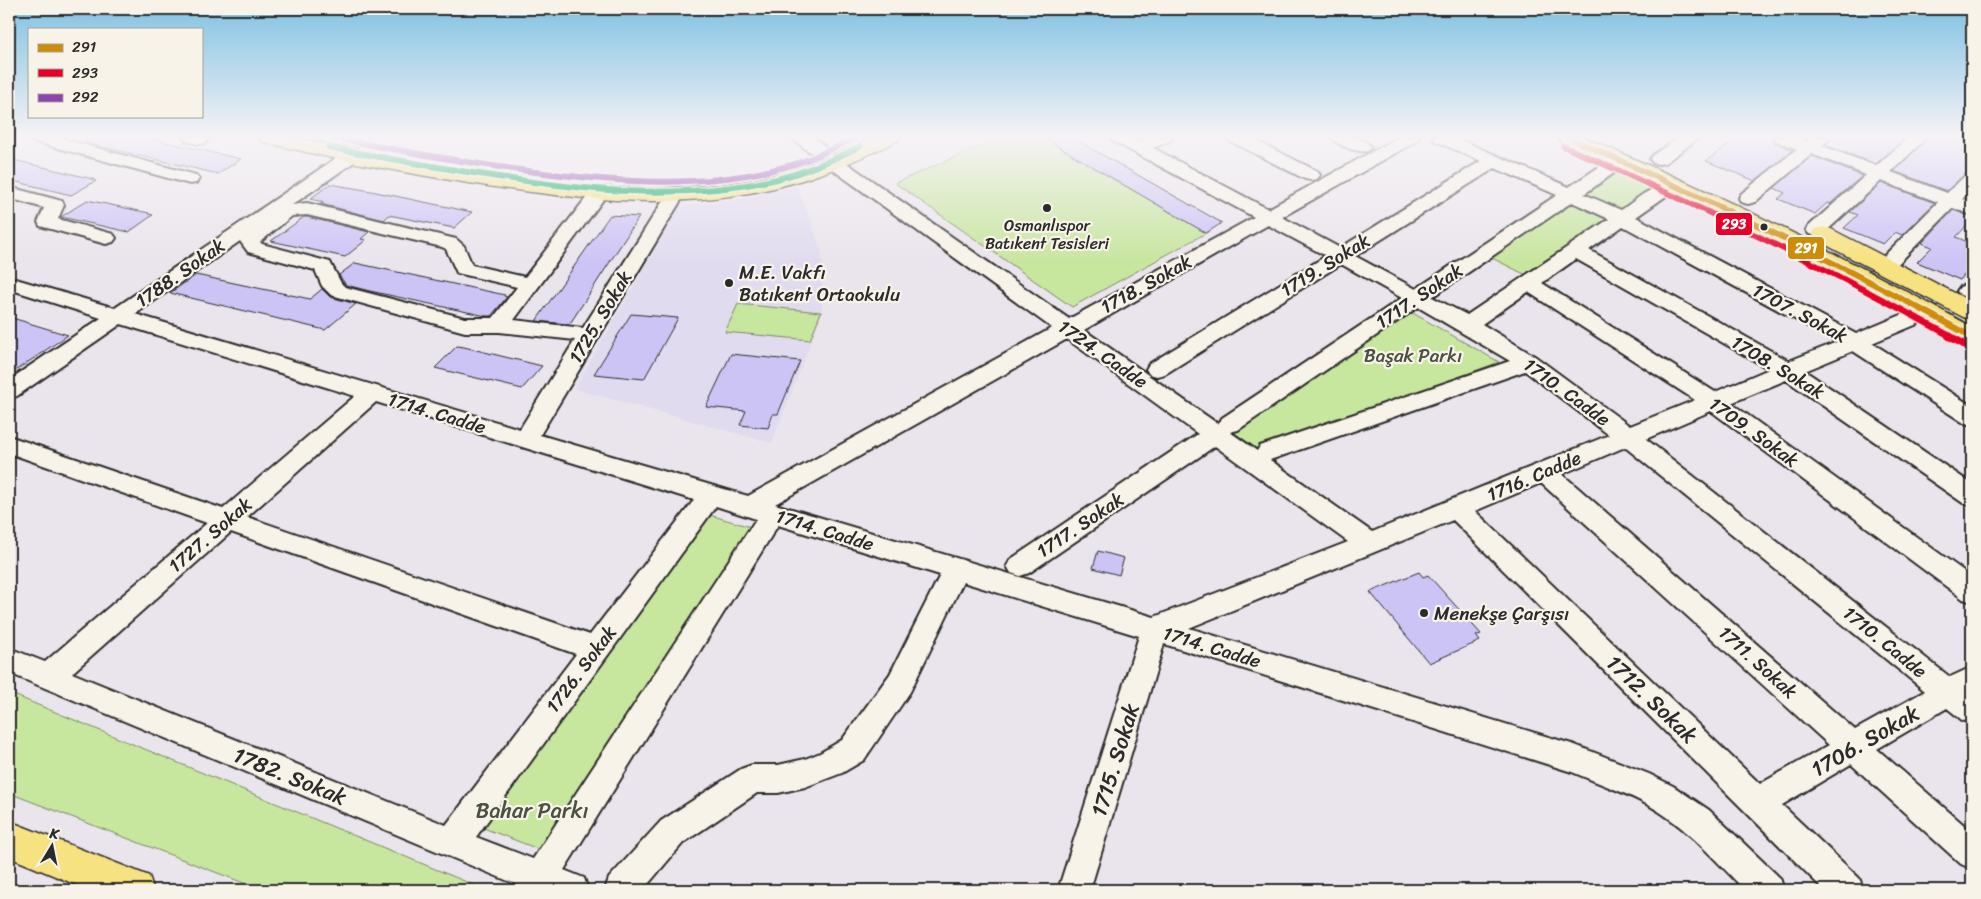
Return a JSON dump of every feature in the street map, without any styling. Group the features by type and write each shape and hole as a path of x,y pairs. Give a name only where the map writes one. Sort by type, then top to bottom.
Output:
{"main road":[{"path":"480,179 599,193 674,195 756,186 787,179"},
{"path":"617,179 642,181 703,179"},
{"path":"1665,179 1797,241 1972,337"},
{"path":"1705,179 1816,230 1886,265 1972,312"},
{"path":"9,839 135,890"}],"street":[{"name":"1788. Sokak","path":"9,391 118,316 307,179"},
{"name":"1724. Cadde","path":"859,179 1067,328 1223,429 1370,544"},
{"name":"1710. Cadde","path":"1197,179 1467,325 1528,362 1960,686 1972,711"},
{"name":"1718. Sokak","path":"761,511 1067,328 1336,179"},
{"name":"1719. Sokak","path":"1157,369 1464,179"},
{"name":"1707. Sokak","path":"1535,179 1623,218 1854,342 1972,417"},
{"name":"1717. Sokak","path":"1020,566 1593,179"},
{"path":"1748,198 1771,179"},
{"path":"1816,230 1872,179"},
{"path":"1895,179 1972,208"},
{"path":"1886,265 1972,179"},
{"path":"9,192 55,205 47,222 106,238"},
{"path":"1467,325 1660,192"},
{"path":"499,325 599,193"},
{"name":"1725. Sokak","path":"526,439 674,195"},
{"path":"530,284 464,270 454,246 450,243 307,208 288,211 251,239 251,246 255,248 323,266 332,286 338,291 465,325 499,325 589,335"},
{"name":"1708. Sokak","path":"1575,250 1787,370 1972,496"},
{"name":"1709. Sokak","path":"1528,283 1713,401 1972,591"},
{"name":"1714. Cadde","path":"10,284 1155,629 1575,759 1638,784 1662,796 1698,822 1768,890"},
{"name":"1716. Cadde","path":"1155,629 1370,544 1913,318"},
{"path":"1268,452 1528,362"},
{"name":"1727. Sokak","path":"48,677 372,393"},
{"path":"9,444 596,649"},
{"name":"1711. Sokak","path":"1544,472 1972,853"},
{"name":"1726. Sokak","path":"452,843 711,495"},
{"name":"1712. Sokak","path":"1456,508 1848,890"},
{"path":"540,878 761,511"},
{"path":"621,890 672,832 752,779 778,779 805,773 830,763 853,750 900,683 956,569"},
{"name":"1715. Sokak","path":"1074,890 1155,629"},
{"name":"1782. Sokak","path":"9,660 452,843 572,890"},
{"name":"1706. Sokak","path":"1757,802 1960,686"}],"shaded area":[{"name":"M.E. Vakfı Batıkent Ortaokulu","path":"797,185 822,253 822,314 772,443 574,389 680,206 739,199"}],"green space":[{"name":"Osmanlıspor Batıkent Tesisleri","path":"904,179 1114,179 1206,233 1072,307 895,183"},
{"path":"1599,179 1636,179 1656,188 1530,277 1486,255"},
{"path":"738,304 821,312 810,340 725,332"},
{"name":"Başak Parkı","path":"1411,312 1499,362 1260,451 1232,431"},
{"name":"Bahar Parkı","path":"703,513 754,528 543,851 481,827"},
{"path":"9,693 486,890 262,890 9,793"}],"building":[{"path":"93,179 96,181 71,195 9,180"},
{"path":"1114,179 1145,179 1222,223 1206,233"},
{"path":"1785,179 1859,179 1830,204 1827,203 1815,214 1778,199 1785,193 1774,188"},
{"path":"1915,179 1960,179 1947,191"},
{"path":"1881,183 1935,203 1902,235 1895,232 1883,244 1844,228 1858,215 1850,212"},
{"path":"330,184 472,212 454,228 389,215 384,220 321,204 324,202 310,199"},
{"path":"87,200 153,215 129,232 61,217"},
{"path":"1953,210 1972,217 1972,220 1956,237 1972,244 1972,266 1960,280 1917,262 1932,247 1922,243"},
{"path":"610,215 639,217 571,322 568,324 536,321"},
{"path":"304,217 369,232 361,239 366,240 345,257 271,241"},
{"path":"355,263 505,295 507,297 491,316 486,316 370,291 346,285 339,275"},
{"path":"196,275 310,299 322,289 330,297 356,304 325,330 170,293"},
{"path":"631,314 678,318 644,379 594,374"},
{"path":"9,317 68,335 9,375"},
{"path":"457,346 542,366 522,389 435,368"},
{"path":"731,354 800,361 778,414 773,414 768,428 740,425 746,411 706,407"},
{"path":"1098,551 1124,558 1119,575 1093,568"},
{"name":"Menekşe Çarşısı","path":"1419,572 1423,577 1428,575 1481,634 1476,636 1480,641 1429,663 1370,592"}],"transit line":[{"path":"512,179 638,192 708,190 743,186 777,179"},
{"name":"292","path":"602,179 637,181 714,179"},
{"name":"293","path":"1638,179 1768,240 1967,346"},
{"name":"291","path":"1661,179 1772,231 1972,337"}],"place":[{"name":"Osmanlıspor Batıkent Tesisleri","path":"1047,208"},
{"name":"M.E. Vakfı Batıkent Ortaokulu","path":"729,283"},
{"name":"Menekşe Çarşısı","path":"1424,613"}]}
